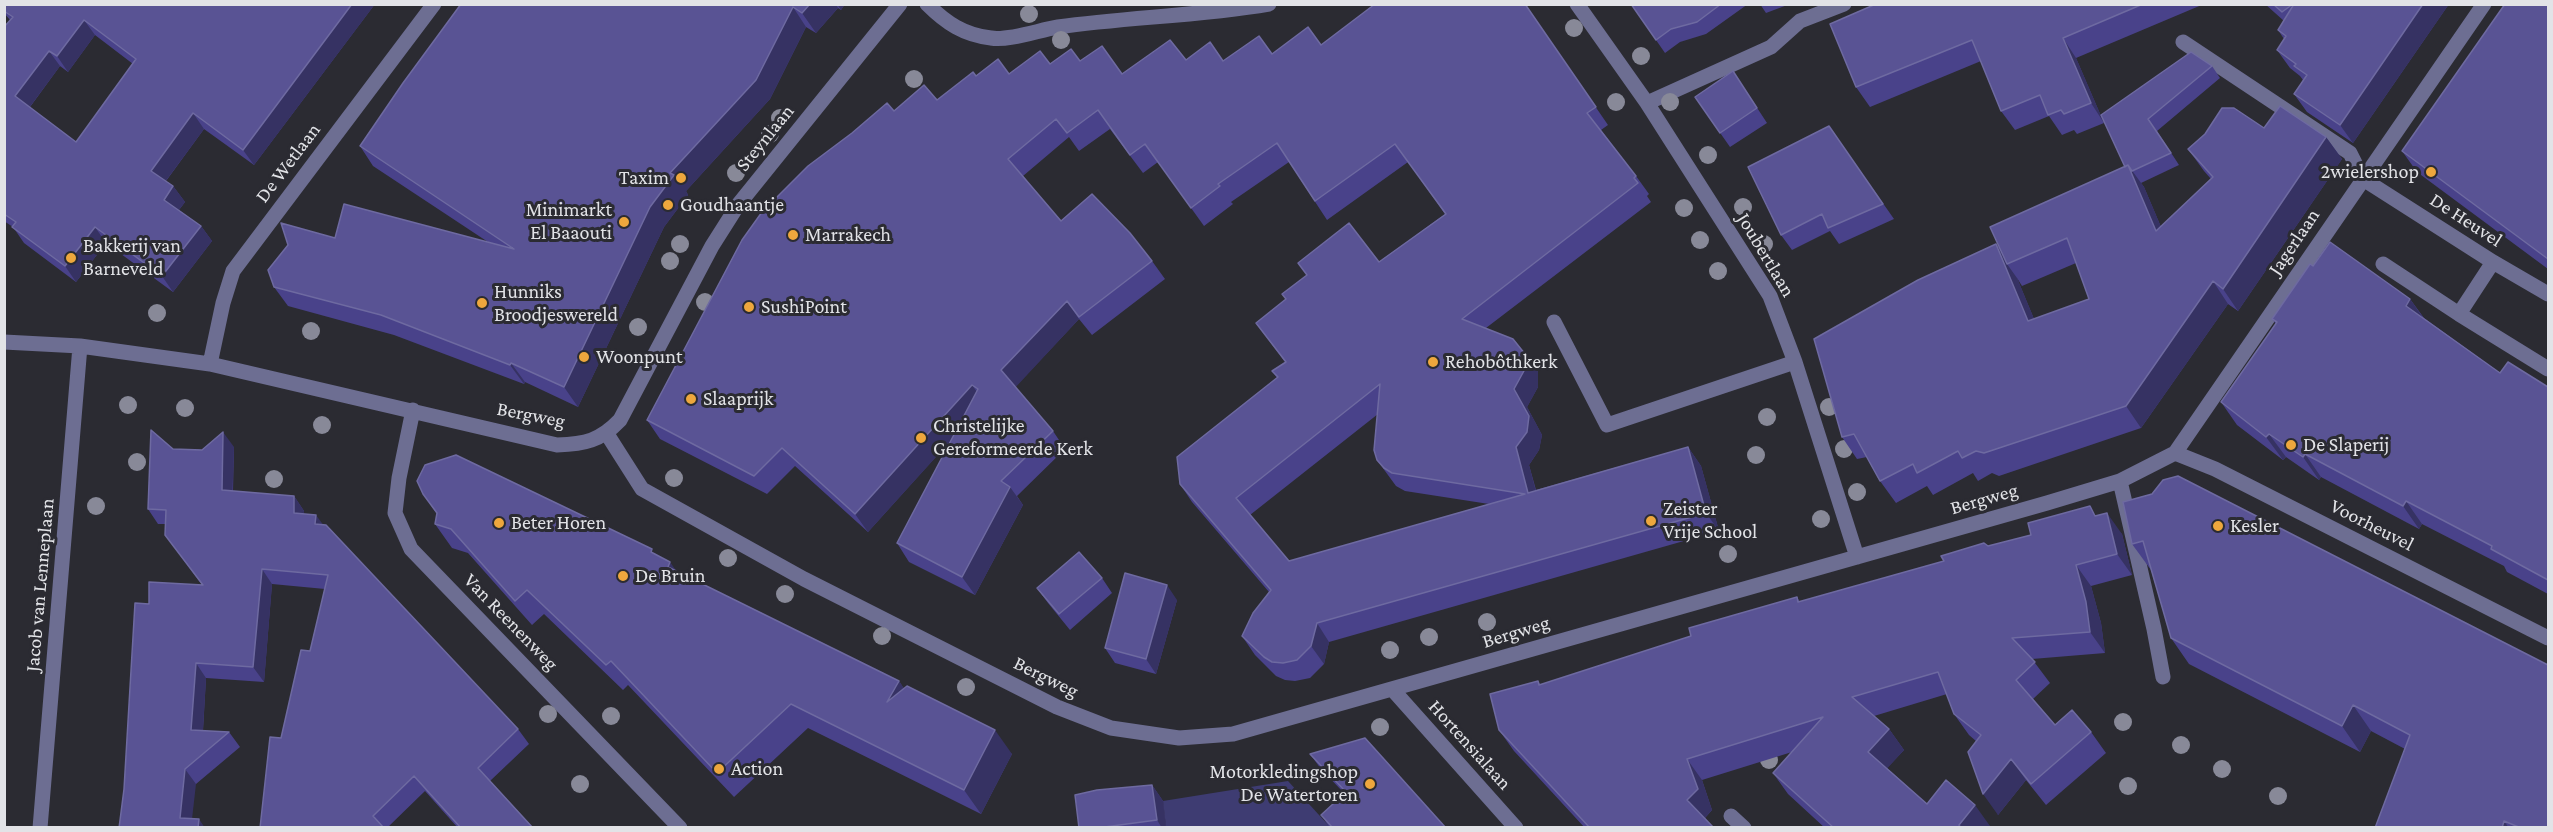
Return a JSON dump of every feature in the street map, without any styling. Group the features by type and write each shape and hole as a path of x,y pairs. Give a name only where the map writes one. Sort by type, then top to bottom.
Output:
{"street":[{"name":"De Wetlaan","path":"210,364 223,303 233,272 434,4"},
{"name":"Steynlaan","path":"607,434 620,420 712,246 738,205 900,4"},
{"path":"927,4 944,20 966,34 994,39 1059,27 1233,11 1269,4"},
{"name":"Joubertlaan","path":"1577,4 1647,103 1770,296 1795,362 1857,557"},
{"path":"1647,103 1771,47 1800,21 1844,4"},
{"name":"Jagerlaan","path":"2120,481 2175,453 2484,4"},
{"path":"2183,42 2350,153 2362,179"},
{"name":"De Heuvel","path":"2362,179 2548,294"},
{"path":"2459,314 2493,262"},
{"path":"2383,264 2548,369"},
{"path":"1554,322 1606,425 1795,362"},
{"name":"Bergweg","path":"4,342 80,346 210,364 556,445 581,444 607,434 642,489 804,579 1057,706 1111,728 1179,738 1233,734 2120,481"},
{"name":"Jacob van Lenneplaan","path":"40,828 80,346"},
{"name":"Van Reenenweg","path":"412,410 395,513 411,549 680,828"},
{"name":"Voorheuvel","path":"2175,453 2215,469 2548,638"},
{"path":"2120,481 2163,677"},
{"name":"Hortensialaan","path":"1393,690 1516,828"},
{"path":"1731,816 1744,828"}],"shaded area":[{"path":"1288,781 1330,827 1166,827 1163,801"}],"building":[{"path":"5,4 352,4 243,150 193,113 151,171 173,186 164,200 201,226 162,276 95,227 65,266 12,227 16,222 4,214 4,27 13,17 4,11","holes":["84,20 136,59 76,142 15,96 49,51 57,56"]},
{"path":"461,4 810,4 802,13 793,7 756,80 670,173 674,175 650,207 564,387 511,363 510,365 381,315 274,287 268,270 288,245 281,223 335,238 344,204 514,249 360,146"},
{"path":"1375,4 1525,4 1596,107 1587,113 1636,176 1634,178 1638,183 1462,319 1513,339 1525,354 1525,369 1514,389 1529,416 1527,432 1516,447 1528,493 1688,447 1706,513 1317,623 1311,646 1297,660 1283,663 1272,662 1264,657 1242,636 1253,613 1271,590 1180,484 1177,457 1278,377 1272,371 1286,362 1256,323 1286,299 1282,294 1307,275 1298,263 1349,223 1379,262 1446,214 1395,144 1315,201 1277,143 1218,184 1220,186 1191,208 1145,144 1130,155 1098,110 1067,133 1056,119 1008,159 1061,221 1092,194 1130,233 1152,261 1079,317 1067,301 1001,370 1053,431 1001,481 1010,487 962,577 897,543 978,389 972,385 855,514 782,448 754,476 647,420 742,240 762,212 808,166 887,103 894,111 924,85 937,100 973,72 976,76 998,59 1009,74 1040,51 1050,64 1071,49 1080,61 1102,46 1122,74 1170,40 1186,60 1210,42 1223,61 1259,36 1272,54 1308,27 1321,45","holes":["1380,384 1374,450 1377,460 1392,473 1525,494 1289,561 1236,498"]},
{"path":"1631,4 1721,4 1697,22 1671,29 1656,40"},
{"path":"1876,4 2143,4 2063,38 2091,103 2064,114 2061,110 2048,115 2040,95 2001,111 1972,40 1856,87 1830,24"},
{"path":"2273,4 2293,4 2282,12"},
{"path":"2294,4 2423,4 2340,125 2294,94 2307,75 2277,50 2286,36 2278,30"},
{"path":"2505,4 2548,4 2548,259 2402,151"},
{"path":"2191,52 2212,66 2148,119 2171,153 2132,171 2128,165 2125,167 2101,115"},
{"path":"1733,71 1757,108 1720,133 1695,97"},
{"path":"2280,106 2326,137 2223,289 2213,281 2126,406 1984,453 1976,451 1962,458 1958,451 1917,473 1913,464 1880,481 1854,434 1842,437 1814,339 1918,280 1996,244 2028,321 2089,299 2067,238 2007,264 1990,227 2128,165 2156,231 2213,177 2188,149 2205,134 2222,108 2234,108 2264,128"},
{"path":"1829,126 1883,204 1828,228 1822,214 1781,235 1748,167"},
{"path":"2330,242 2410,299 2406,306 2500,373 2508,362 2548,387 2548,580 2491,549 2492,546 2406,501 2403,506 2305,454 2303,457 2269,434 2266,437 2221,402 2277,322 2272,319 2310,264 2313,266"},
{"path":"151,430 173,449 202,450 223,432 222,490 294,496 294,513 316,515 315,524 326,525 518,729 478,768 533,828 461,828 414,776 373,816 384,828 260,828 270,737 281,738 301,650 310,651 328,575 262,569 253,667 196,663 191,730 229,732 185,769 180,818 199,819 198,828 119,828 124,789 135,603 149,604 149,582 203,585 165,535 166,510 148,509"},
{"path":"456,455 652,549 651,552 670,562 668,567 899,681 887,702 907,686 995,730 964,790 791,704 717,773 611,661 606,665 527,590 515,601 451,529 435,524 437,513 423,494 417,481 425,465"},
{"path":"2178,476 2548,665 2548,828 2521,828 2504,821 2502,828 2375,828 2410,735 2353,705 2342,726 2171,638 2143,541 2132,544 2123,502 2152,494 2163,480"},
{"path":"2090,506 2095,516 2107,513 2117,554 2076,565 2086,602 2090,632 2012,638 2035,662 2016,680 2055,725 2072,710 2091,732 2031,784 2011,759 1983,794 1968,752 1981,735 1954,714 1938,672 1852,697 1889,729 1868,752 1927,804 1946,780 1975,805 1959,825 1961,828 1834,828 1773,773 1823,717 1687,759 1698,789 1687,800 1714,828 1590,828 1499,730 1490,694 1538,681 1539,685 1691,636 1689,628 1797,597 1798,602 1944,561 1941,556 1984,543 1988,546 2031,535 2028,523"},
{"path":"1079,552 1102,578 1059,614 1037,588"},
{"path":"1125,573 1167,585 1146,659 1105,648"},
{"path":"1365,738 1446,828 1333,828 1321,815 1346,792 1310,754"},
{"path":"1152,785 1157,820 1097,828 1079,828 1075,795 1097,790"}],"place":[{"name":"2wielershop","path":"2431,172"},
{"name":"Taxim","path":"681,178"},
{"name":"Goudhaantje","path":"668,205"},
{"name":"Minimarkt El Baaouti","path":"624,222"},
{"name":"Marrakech","path":"793,235"},
{"name":"Bakkerij van Barneveld","path":"71,258"},
{"name":"Hunniks Broodjeswereld","path":"482,303"},
{"name":"SushiPoint","path":"749,307"},
{"name":"Woonpunt","path":"584,357"},
{"name":"Rehobôthkerk","path":"1433,362"},
{"name":"Slaaprijk","path":"691,399"},
{"name":"Christelijke Gereformeerde Kerk","path":"921,438"},
{"name":"De Slaperij","path":"2291,445"},
{"name":"Zeister Vrije School","path":"1651,521"},
{"name":"Beter Horen","path":"499,523"},
{"name":"Kesler","path":"2218,526"},
{"name":"De Bruin","path":"623,576"},
{"name":"Action","path":"719,769"},
{"name":"Motorkledingshop De Watertoren","path":"1370,784"}]}
